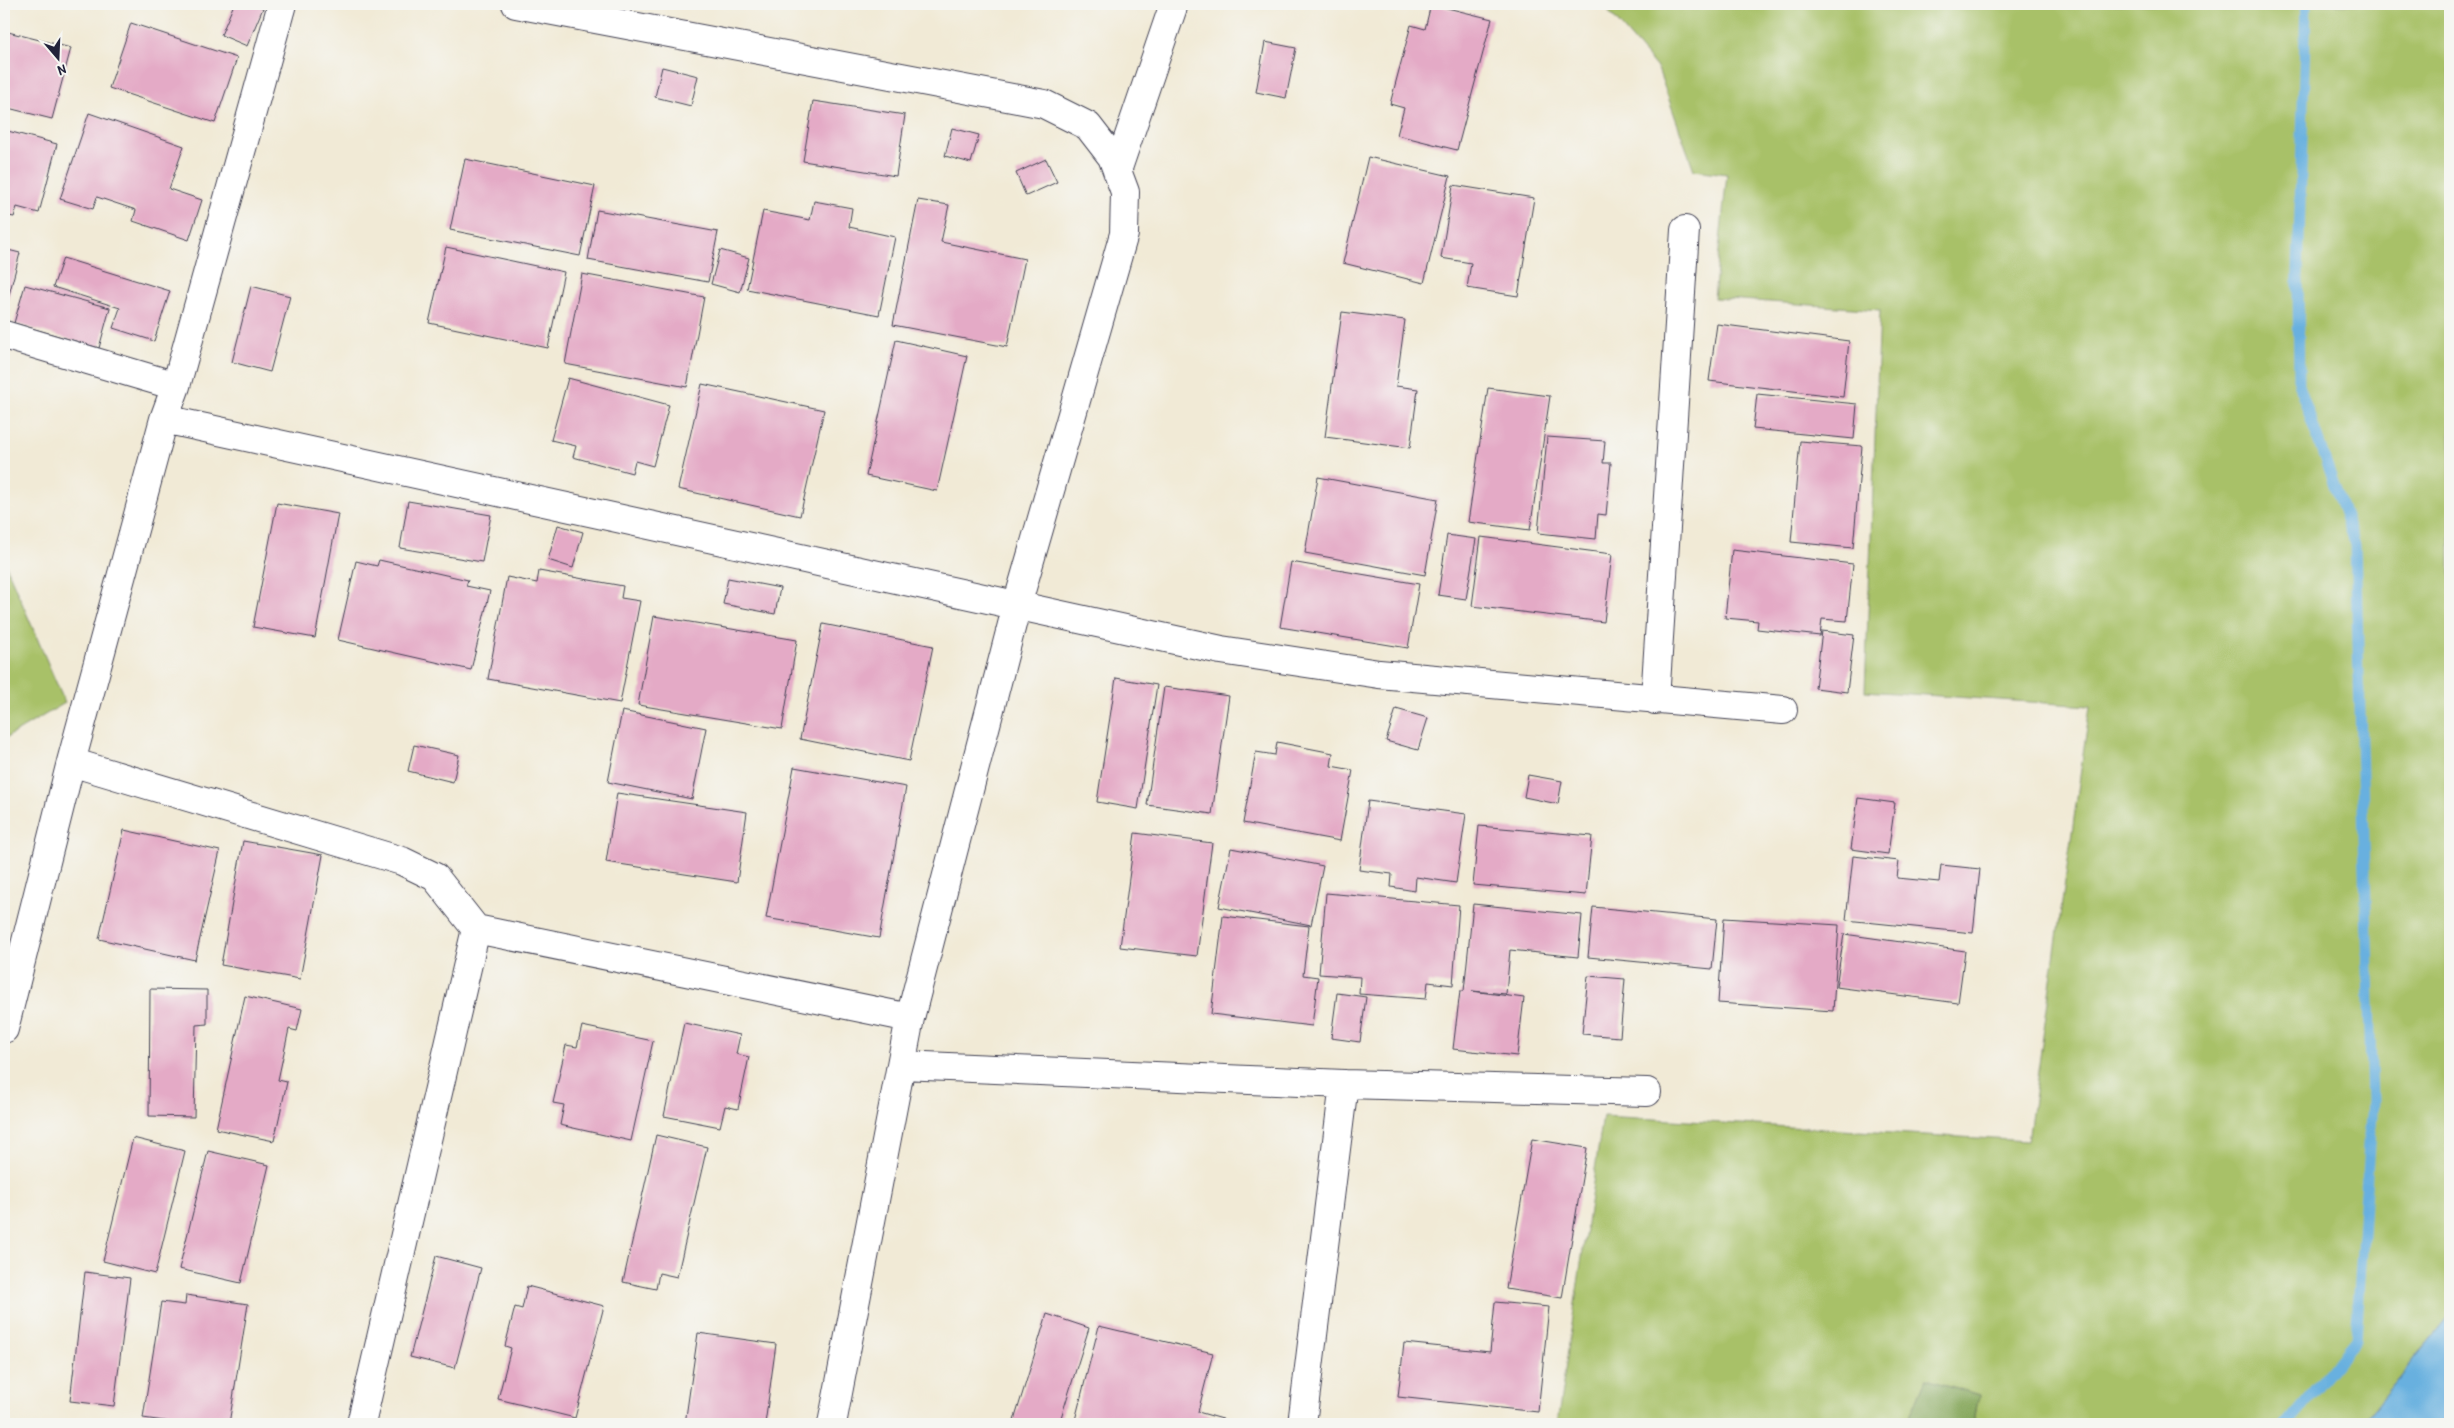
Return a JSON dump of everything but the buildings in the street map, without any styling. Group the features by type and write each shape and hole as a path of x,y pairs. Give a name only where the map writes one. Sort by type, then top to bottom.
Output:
{"street":[{"path":"4,1029 71,762 164,419 176,386 282,4"},
{"path":"516,4 1044,104 1088,126 1112,157 1125,192 1124,234 1017,605 910,1018 832,1424"},
{"path":"1117,171 1174,4"},
{"path":"1655,700 1685,230"},
{"path":"4,335 176,386"},
{"path":"164,419 1221,650 1369,673 1783,710"},
{"path":"71,762 402,861 435,877 476,929 910,1018"},
{"path":"361,1424 476,929"},
{"path":"902,1065 1344,1084 1648,1092"},
{"path":"1302,1424 1344,1084"}],"green space":[{"path":"1602,4 2450,4 2450,1315 2362,1424 1973,1424 1979,1395 1926,1379 1907,1424 1557,1424 1603,1116 2028,1141 2090,706 1865,691 1880,310 1714,298 1727,174 1694,170 1658,69"},
{"path":"4,561 65,703 4,739"},
{"path":"1926,1379 1979,1395 1973,1424 1907,1424"}],"water":[{"path":"2450,1315 2450,1424 2362,1424"}],"waterway":[{"path":"2286,1424 2356,1340 2372,1100 2355,545 2299,385 2298,275 2306,4"}]}
